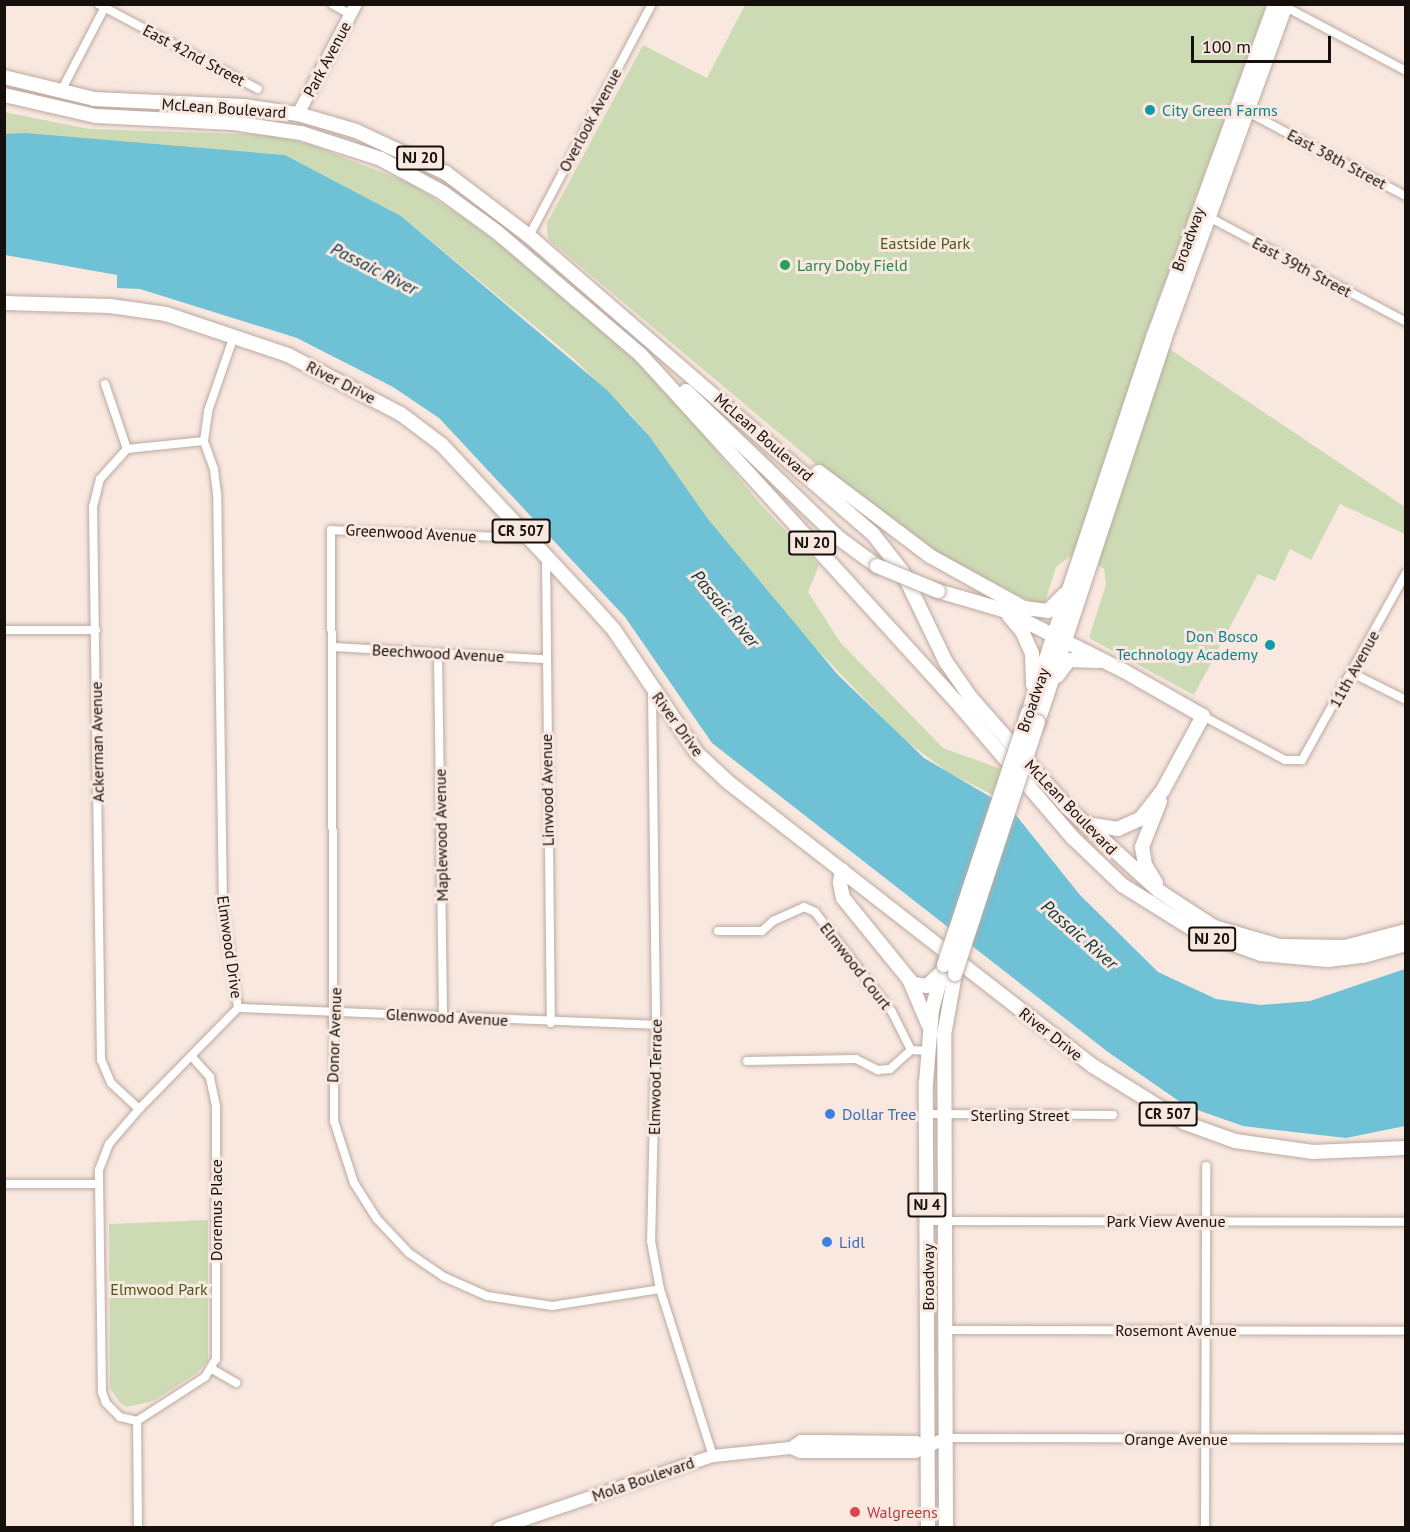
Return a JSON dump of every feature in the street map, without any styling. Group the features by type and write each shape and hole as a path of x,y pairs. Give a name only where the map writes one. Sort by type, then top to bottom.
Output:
{"main road":[{"name":"Broadway","path":"928,1527 926,1114 929,1033 1203,214 1282,5"},
{"name":"McLean Boulevard","path":"4,77 60,93 132,102 243,106 298,114 356,131 417,157 461,183 529,236 751,426 884,545 910,585 962,686 1081,822 1171,900 1229,933 1295,948 1345,947 1406,931"},
{"name":"McLean Boulevard","path":"4,95 96,116 276,128 334,142 381,159 471,211 640,354 961,708 1072,837 1122,885 1194,930 1260,954 1328,960 1363,956 1406,944"},
{"name":"River Drive","path":"4,303 136,309 234,336 288,355 408,418 442,444 614,630 697,753 728,782 1085,1060 1185,1123 1235,1141 1294,1150 1406,1148"},
{"path":"640,354 731,432 840,539 877,566 938,591 1003,610 1108,663 1203,716 1163,790 1144,839 1143,857 1149,873 1171,900"},
{"path":"751,426 796,453 930,556 1024,608 1040,611 1056,607 1086,565"},
{"path":"1003,610 1022,631 1032,653 1033,718"},
{"path":"1033,718 1061,667 1080,658 1108,663"},
{"path":"1081,822 1103,829 1126,827 1147,812 1163,790"},
{"path":"842,870 840,883 843,898 909,979 926,1017 929,1033"},
{"name":"Broadway","path":"946,1527 944,1035 949,969"},
{"path":"909,979 919,986 932,984 949,969"}],"street":[{"path":"332,4 354,10"},
{"name":"Overlook Avenue","path":"529,236 652,4"},
{"path":"1282,5 1406,71"},
{"path":"60,93 103,6"},
{"name":"East 42nd Street","path":"103,6 258,89"},
{"name":"Park Avenue","path":"298,114 354,10"},
{"name":"East 38th Street","path":"1242,109 1406,195"},
{"name":"East 39th Street","path":"1203,214 1406,322"},
{"name":"Elmwood Drive","path":"137,1421 120,1416 106,1403 102,1392 99,1170 109,1144 139,1109 193,1058 238,1008 223,910 217,495 214,469 204,441 208,411 234,336"},
{"path":"105,384 127,449 204,441"},
{"name":"Ackerman Avenue","path":"127,449 111,464 95,491 101,1060 111,1083 139,1109"},
{"name":"Greenwood Avenue","path":"331,530 527,538"},
{"name":"Donor Avenue","path":"331,530 336,1012 331,1098 338,1140 366,1203 409,1253 465,1288 521,1304 575,1305 660,1289"},
{"name":"Linwood Avenue","path":"546,558 544,659 551,1023"},
{"name":"11th Avenue","path":"1203,716 1285,760 1298,761 1309,752 1406,573"},
{"path":"4,630 96,630"},
{"name":"Beechwood Avenue","path":"333,647 544,659"},
{"name":"Maplewood Avenue","path":"438,654 443,1017"},
{"path":"1352,673 1406,700"},
{"name":"Elmwood Terrace","path":"652,689 656,1025 651,1241 660,1289 713,1456"},
{"name":"Elmwood Court","path":"718,931 762,931 773,921 804,907 815,912 892,1012 911,1050"},
{"name":"Glenwood Avenue","path":"238,1008 551,1023 656,1025"},
{"path":"747,1062 856,1059 878,1070 890,1069 911,1050 928,1051"},
{"name":"Doremus Place","path":"193,1058 210,1077 216,1106 216,1359 212,1369"},
{"name":"Sterling Street","path":"926,1114 1113,1115"},
{"path":"1205,1527 1206,1166"},
{"path":"4,1185 99,1184"},
{"name":"Park View Avenue","path":"927,1221 1406,1222"},
{"name":"Rosemont Avenue","path":"946,1330 1406,1331"},
{"path":"138,1527 137,1421 212,1369 236,1383"},
{"path":"928,1447 946,1438"},
{"name":"Orange Avenue","path":"946,1438 1406,1439"},
{"name":"Mola Boulevard","path":"499,1527 713,1456 791,1448 801,1441 916,1442 928,1447"}],"green space":[{"name":"Eastside Park","path":"745,5 1266,5 1146,333 1405,507 1405,534 1340,504 1311,560 1290,549 1275,581 1258,574 1194,695 1089,638 1106,584 1104,569 1092,560 1070,556 1056,567 1043,608 942,556 866,506 549,240 547,232 547,223 643,45 707,78"},
{"path":"4,112 89,129 268,135 309,144 410,183 464,218 533,270 662,384 761,505 819,565 808,592 840,642 943,748 1001,769 993,795 949,773 902,738 805,637 708,519 633,417 572,357 401,216 285,155 5,134"},
{"name":"Elmwood Park","path":"208,1220 208,1360 197,1373 153,1401 127,1407 120,1403 110,1388 109,1224"}],"water":[{"name":"Passaic River","path":"25,133 285,155 401,216 607,390 650,437 708,519 838,675 924,758 1011,809 1080,895 1158,972 1216,999 1261,1005 1310,1001 1405,969 1405,1126 1346,1138 1243,1126 1186,1106 1108,1052 712,743 625,617 439,418 393,387 297,338 140,289 117,288 117,275 5,255 4,134"}],"place":[{"name":"City Green Farms","path":"1150,110"},
{"name":"Larry Doby Field","path":"785,265"},
{"name":"Don Bosco Technology Academy","path":"1270,645"},
{"name":"Dollar Tree","path":"830,1114"},
{"name":"Lidl","path":"827,1242"},
{"name":"Walgreens","path":"855,1512"}]}
